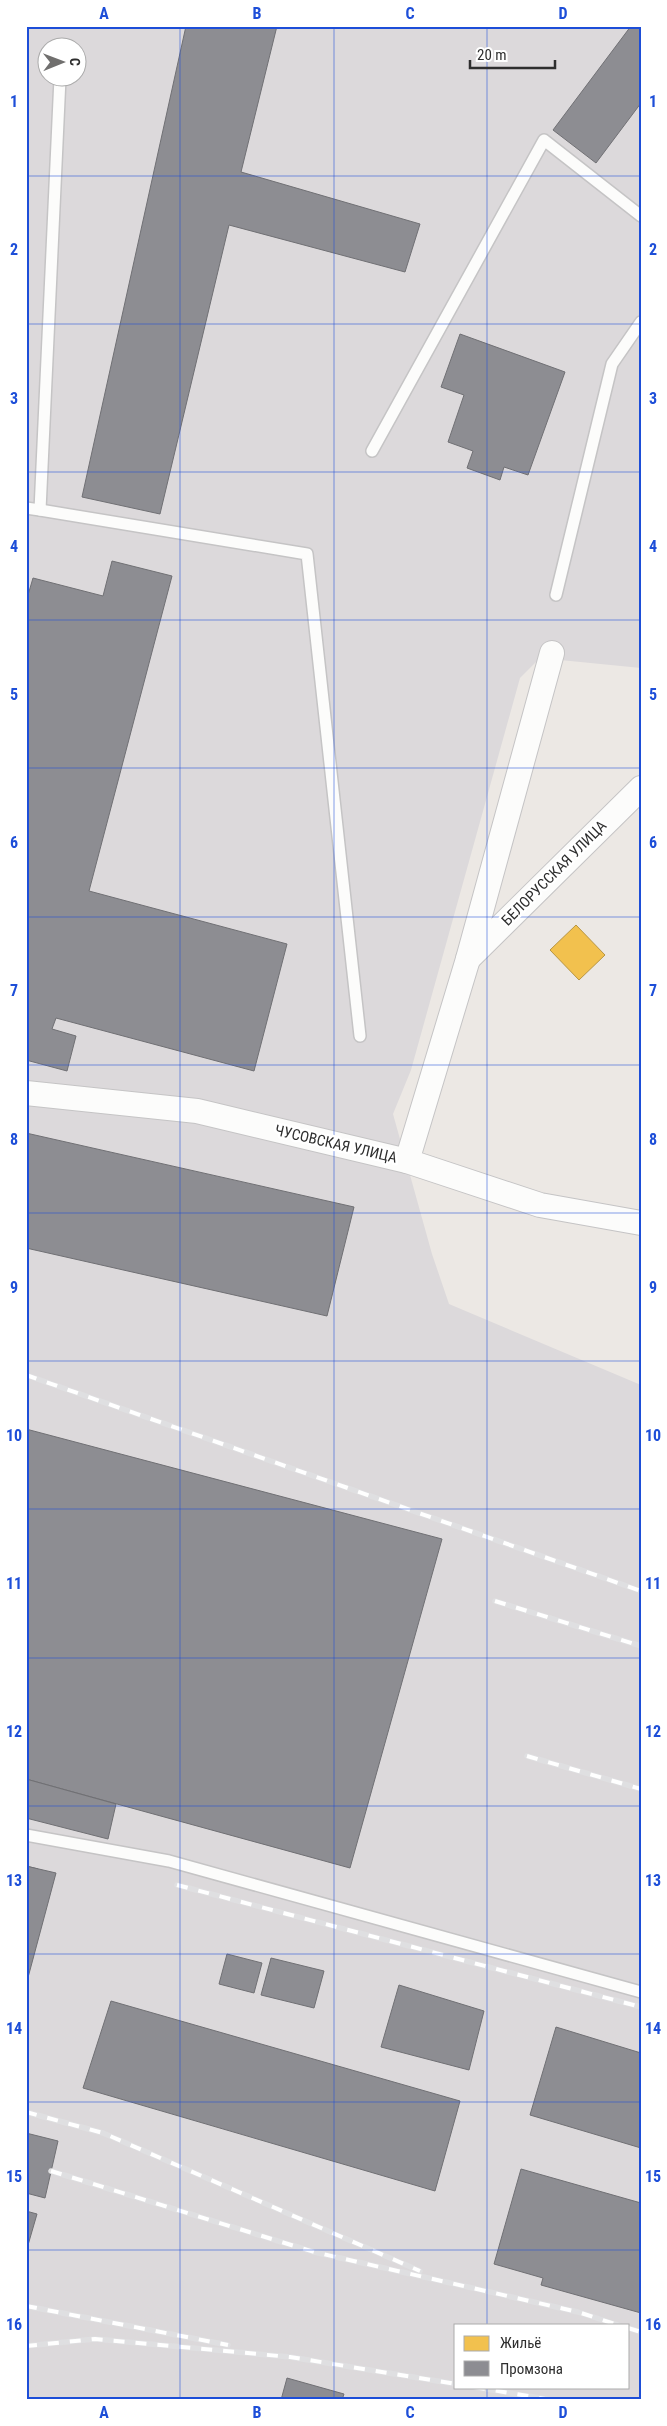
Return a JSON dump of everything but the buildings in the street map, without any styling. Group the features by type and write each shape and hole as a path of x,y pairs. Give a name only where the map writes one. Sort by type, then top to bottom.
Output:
{"street":[{"path":"407,1161 468,959 552,653"},
{"name":"БЕЛОРУССКАЯ УЛИЦА","path":"468,959 641,788"},
{"name":"ЧУСОВСКАЯ УЛИЦА","path":"26,1092 197,1111 407,1161 540,1206 641,1223"}],"lane":[{"path":"40,510 60,88"},
{"path":"372,451 544,140 641,216"},
{"path":"556,595 612,364 641,322"},
{"path":"26,508 307,554 360,1036"},
{"path":"26,1835 169,1860 641,1992"}],"shaded area":[{"path":"26,26 641,26 641,668 540,658 520,678 411,1070 393,1114 432,1254 449,1304 641,1385 641,2400 26,2400"}],"railway":[{"path":"26,1375 641,1591"},
{"path":"495,1601 641,1646"},
{"path":"527,1756 641,1789"},
{"path":"177,1885 641,2007"},
{"path":"26,2112 103,2133 420,2271"},
{"path":"51,2171 314,2252 578,2312 615,2324"},
{"path":"26,2306 228,2345"},
{"path":"630,2329 641,2332"},
{"path":"26,2346 95,2339 290,2357 454,2384"},
{"path":"480,2388 552,2400"}]}
